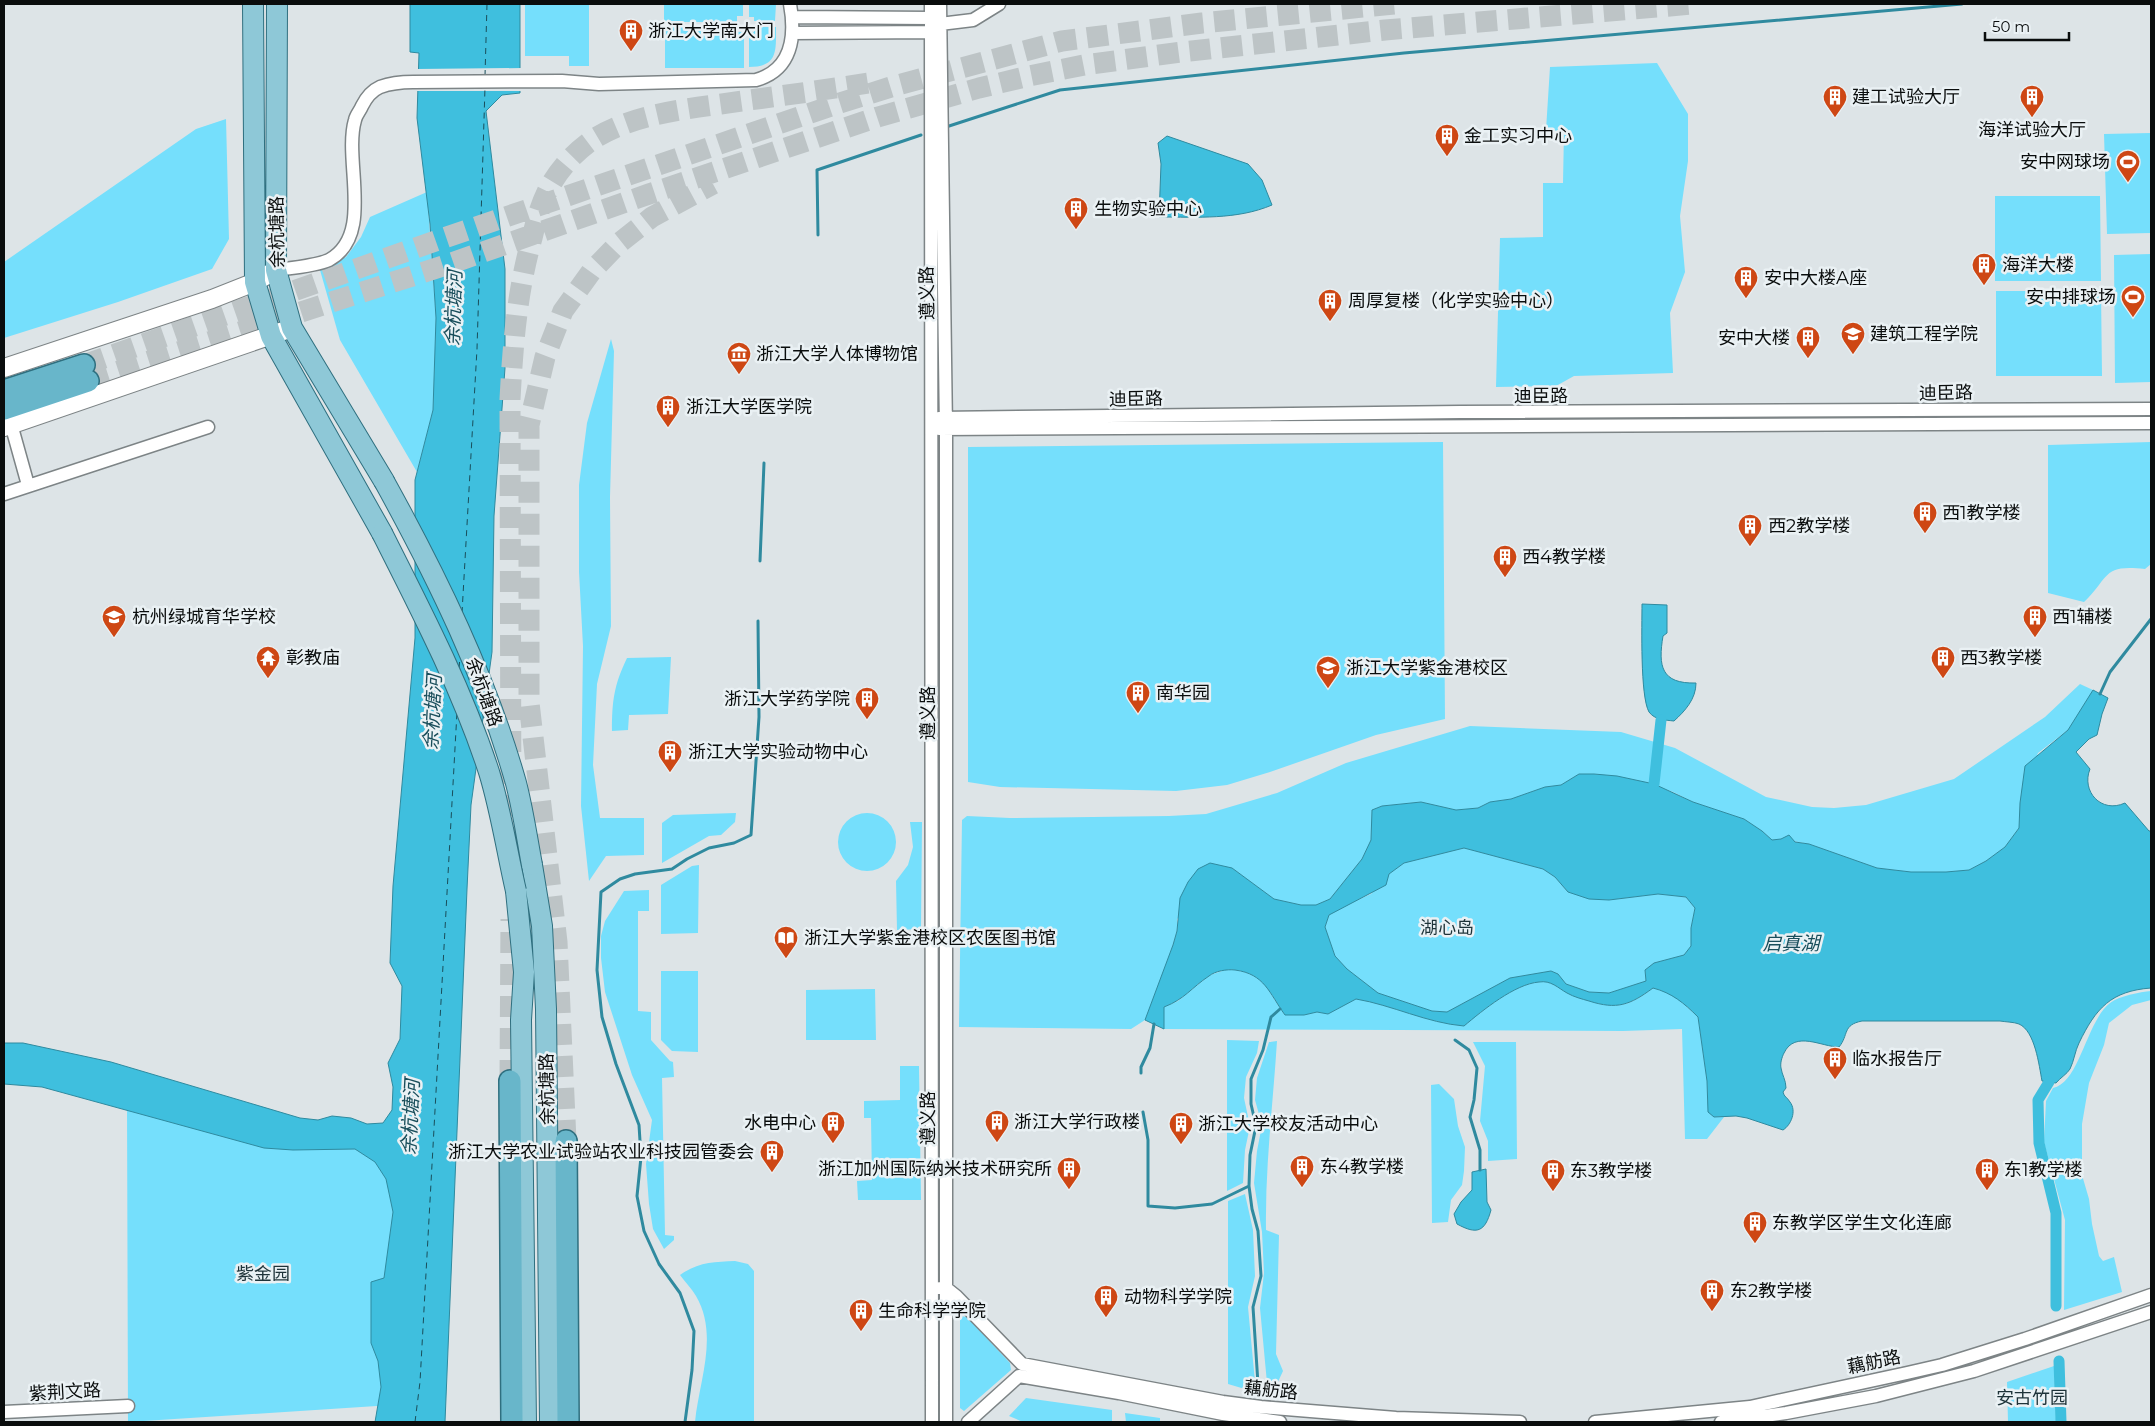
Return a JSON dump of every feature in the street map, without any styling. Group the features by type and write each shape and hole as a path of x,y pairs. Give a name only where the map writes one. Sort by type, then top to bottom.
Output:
{"highway":[{"path":"4,391 86,373 6,420"},
{"path":"510,1081 512,1422"},
{"path":"566,1141 568,1422"}],"main road":[{"name":"余杭塘路","path":"253,4 255,282 271,336 382,533 421,610 462,700 489,773 516,891 524,972 521,1020 526,1422"},
{"name":"余杭塘路","path":"277,4 276,270 292,328 384,481 427,558 477,671 493,714 516,785 532,866 542,926 546,1009 550,1422"},
{"path":"4,368 212,298 255,282 276,270"},
{"path":"6,420 292,328"}],"street":[{"path":"276,270 328,260 342,249 351,235 354,216 352,141 355,120 367,96 378,88 393,83 413,82 529,81 599,84 756,80 769,76 779,68 788,56 792,33 790,4"},
{"name":"遵义路","path":"931,4 934,25 946,424 946,1422"},
{"name":"遵义路","path":"932,1422 931,424 934,25 940,4"},
{"path":"792,33 934,25 973,20 999,4"},
{"path":"792,17 934,25"},
{"name":"迪臣路","path":"946,424 1460,412 1471,414 2151,409"},
{"path":"6,420 28,485"},
{"name":"迪臣路","path":"931,424 2151,423"},
{"path":"4,494 208,427"},
{"path":"932,565 945,565"},
{"path":"932,1288 946,1288 975,1314 1020,1370 968,1422"},
{"name":"藕舫路","path":"1595,1422 1750,1406 1907,1374 2016,1342 2151,1295"},
{"name":"藕舫路","path":"1721,1422 1786,1413 1876,1396 1974,1371 2151,1312"},
{"name":"藕舫路","path":"1020,1370 1119,1393 1223,1414 1280,1422"},
{"name":"藕舫路","path":"1020,1370 1260,1407 1387,1417 1520,1422"},
{"name":"紫荆文路","path":"4,1412 128,1406"}],"green space":[{"path":"525,4 589,4 589,66 569,66 569,56 525,56"},
{"path":"664,4 743,4 743,16 737,16 737,22 664,22"},
{"path":"749,4 776,4 775,21 754,21 754,17 749,17"},
{"path":"665,26 738,26 738,32 744,32 744,68 665,68"},
{"path":"755,27 776,27 775,50 770,61 758,66 749,67 749,32 754,32"},
{"path":"1657,63 1688,114 1688,161 1680,216 1685,272 1670,313 1673,373 1574,376 1556,386 1496,387 1500,238 1543,237 1543,183 1563,183 1564,131 1546,130 1550,67"},
{"path":"226,119 229,239 212,269 118,302 4,338 4,262 196,129"},
{"name":"安中网球场","path":"2151,133 2151,233 2107,234 2104,134"},
{"path":"427,192 436,318 433,410 417,472 340,340 320,270 346,257 361,237 370,217"},
{"path":"1995,196 2100,196 2101,281 1995,281"},
{"name":"安中排球场","path":"2151,254 2151,382 2115,383 2114,255"},
{"path":"1996,291 2101,291 2102,376 1996,376"},
{"path":"611,339 614,351 610,497 611,626 597,684 593,765 600,818 644,818 644,855 606,856 589,881 581,806 583,646 579,572 579,485 587,423"},
{"path":"1443,442 1445,719 1376,735 1227,785 1176,791 1000,787 968,782 968,447"},
{"path":"2151,442 2151,564 2145,569 2121,569 2108,574 2084,602 2048,593 2048,445"},
{"path":"671,657 668,714 629,715 628,730 612,731 615,693 627,658"},
{"path":"2080,684 2093,690 2091,696 2068,730 2038,753 2020,803 2019,828 2005,847 1986,861 1969,870 1911,872 1877,868 1809,844 1781,839 1772,840 1744,819 1693,802 1673,792 1635,780 1594,774 1579,774 1561,785 1545,787 1511,799 1490,802 1478,808 1456,810 1421,802 1382,806 1372,810 1371,840 1362,859 1330,899 1316,905 1301,905 1274,899 1232,868 1177,919 1177,931 1154,999 1145,1020 1131,1029 959,1027 962,820 967,816 1010,818 1206,814 1277,793 1346,763 1470,726 1621,732 1675,748 1766,797 1812,807 1834,808 1866,805 1954,779 2045,717"},
{"path":"736,813 735,822 721,835 709,836 662,863 662,823 673,815"},
{"path":"861,813 873,813 888,821 896,836 896,848 888,863 873,871 861,871 846,863 838,848 838,836 846,821"},
{"path":"910,822 922,822 921,929 897,930 896,881 908,865 913,847"},
{"name":"湖心岛","path":"1464,848 1543,869 1555,877 1568,892 1609,900 1658,894 1686,897 1695,908 1691,928 1691,946 1684,955 1654,963 1645,970 1646,981 1609,993 1589,992 1566,984 1558,974 1551,971 1510,978 1447,1012 1432,1011 1378,993 1347,969 1335,956 1325,927 1329,915 1337,909 1371,894 1389,874 1404,863"},
{"path":"699,865 698,933 661,934 661,885 692,866"},
{"path":"649,890 649,911 638,911 638,1011 651,1012 651,1040 673,1062 674,1077 662,1078 665,1235 674,1236 674,1240 664,1249 653,1229 649,1204 646,1164 652,1120 632,1075 605,992 601,958 601,936 605,921 624,891"},
{"path":"1228,969 1241,971 1258,978 1268,989 1285,1015 1304,1015 1317,1012 1328,1014 1356,999 1383,1005 1423,1018 1464,1026 1509,993 1529,984 1539,982 1551,983 1572,996 1599,1004 1615,1006 1637,999 1653,988 1677,998 1698,1017 1707,1081 1707,1100 1714,1117 1724,1117 1707,1139 1685,1139 1682,1029 1623,1031 1164,1029 1164,1007 1178,1001 1210,975"},
{"path":"661,971 698,971 698,1052 672,1051 661,1040"},
{"path":"875,989 876,1040 806,1040 806,990"},
{"path":"2151,991 2151,1000 2132,1005 2109,1023 2104,1045 2089,1083 2082,1124 2082,1175 2089,1199 2099,1256 2103,1261 2114,1257 2122,1292 2064,1310 2065,1220 2044,1142 2046,1101 2053,1088 2070,1075 2095,1023 2110,1003 2124,996"},
{"path":"1227,1040 1259,1041 1257,1053 1246,1077 1244,1098 1250,1126 1245,1150 1243,1183 1227,1191"},
{"path":"1277,1041 1266,1206 1266,1230 1279,1235 1276,1354 1283,1371 1276,1386 1267,1383 1260,1308 1264,1273 1262,1232 1254,1183 1262,1125 1255,1100 1257,1078 1269,1042"},
{"path":"1473,1042 1516,1042 1517,1159 1488,1161 1488,1141 1480,1121 1485,1066"},
{"path":"900,1066 919,1066 921,1200 858,1200 857,1181 872,1180 871,1118 864,1118 864,1101 900,1100"},
{"path":"1439,1084 1454,1099 1458,1126 1465,1147 1464,1171 1462,1185 1451,1200 1448,1222 1432,1223 1431,1085"},
{"name":"紫金园","path":"127,1102 362,1144 406,1170 392,1405 128,1422"},
{"path":"1245,1194 1253,1230 1255,1276 1248,1307 1255,1392 1228,1384 1228,1201"},
{"path":"735,1261 748,1264 754,1271 754,1422 695,1422 706,1358 706,1326 703,1311 696,1296 680,1275 700,1265 713,1262"},
{"path":"960,1316 967,1317 1010,1363 1011,1370 964,1411 960,1408"},
{"name":"安古竹园","path":"2054,1366 2056,1422 2008,1422 2007,1382"},
{"path":"1026,1398 1112,1410 1112,1422 1023,1422 1009,1416"},
{"path":"1125,1413 1160,1418 1160,1422 1126,1422"}],"water":[{"name":"余杭塘河","path":"410,4 520,4 520,93 502,95 486,111 505,269 505,368 494,516 492,652 471,805 445,1422 375,1422 381,1387 378,1361 371,1343 371,1282 384,1278 393,1212 386,1179 375,1162 355,1149 293,1150 264,1148 42,1087 4,1084 4,1043 23,1043 111,1062 300,1118 318,1120 332,1116 351,1118 367,1124 383,1123 392,1110 393,1087 388,1063 400,1039 402,986 390,963 393,886 415,638 415,480 433,410 436,318 430,224 417,118 419,53 410,52"},
{"path":"1167,136 1248,164 1262,180 1272,205 1259,210 1231,215 1159,217 1161,164 1158,143"},
{"path":"1642,604 1667,605 1667,633 1663,636 1661,656 1664,671 1675,680 1696,683 1692,699 1686,709 1674,721 1654,717 1649,712 1646,704 1642,660"},
{"name":"启真湖","path":"2093,690 2108,698 2097,735 2089,739 2076,752 2090,769 2088,785 2095,798 2101,803 2108,805 2116,806 2125,803 2151,831 2151,988 2115,997 2099,1011 2079,1043 2070,1069 2056,1083 2042,1081 2033,1041 2024,1028 2017,1023 2000,1021 1862,1021 1851,1025 1839,1047 1809,1041 1795,1042 1789,1046 1784,1053 1781,1066 1786,1085 1783,1092 1792,1106 1793,1113 1791,1121 1783,1130 1747,1118 1736,1116 1714,1117 1708,1112 1707,1081 1698,1017 1677,999 1653,988 1630,1002 1608,1005 1575,997 1547,982 1539,982 1520,987 1500,999 1464,1026 1423,1018 1383,1005 1356,999 1328,1014 1317,1012 1304,1015 1285,1015 1260,980 1245,972 1228,970 1212,974 1183,997 1164,1007 1164,1029 1145,1020 1173,945 1177,931 1180,898 1188,882 1198,869 1210,863 1232,868 1274,899 1301,905 1316,905 1330,899 1362,859 1371,840 1372,810 1382,806 1421,802 1456,810 1478,808 1490,802 1511,799 1545,787 1561,785 1579,774 1617,776 1654,784 1693,802 1744,819 1772,840 1781,839 1789,835 1795,842 1809,844 1877,868 1911,872 1969,870 1986,861 2005,847 2019,828 2025,766 2068,730","holes":["1464,848 1543,869 1555,877 1568,892 1589,899 1609,900 1658,894 1686,897 1695,908 1691,928 1691,946 1684,955 1654,963 1645,970 1646,981 1609,993 1589,992 1566,984 1558,974 1551,971 1510,978 1447,1012 1432,1011 1378,993 1347,969 1335,956 1325,927 1329,915 1386,885 1389,874 1404,863"]},
{"path":"1486,1169 1487,1202 1491,1210 1483,1227 1470,1230 1457,1224 1454,1214 1461,1202 1472,1190 1472,1172"}],"pier":[{"path":"522,68 522,91 415,91 416,69"}],"waterway":[{"path":"946,127 1060,90 1404,53 1962,4"},
{"path":"818,235 817,170 921,135"},
{"path":"760,561 764,463"},
{"path":"2100,694 2110,672 2151,619"},
{"path":"685,1422 692,1370 694,1331 680,1293 659,1264 644,1231 637,1196 641,1157 639,1125 616,1064 602,1017 597,970 601,892 620,879 635,874 672,869 709,848 734,843 751,835 759,717 758,621"},
{"path":"1654,784 1661,720"},
{"path":"1258,1384 1253,1307 1261,1276 1258,1231 1252,1209 1249,1186 1250,1155 1256,1126 1251,1104 1251,1079 1263,1050 1271,1017 1280,1009"},
{"path":"1141,1073 1141,1067 1150,1048 1154,1024"},
{"path":"1455,1040 1469,1050 1477,1068 1474,1100 1470,1117 1480,1150 1480,1170"},
{"path":"2049,1082 2038,1100 2039,1143 2056,1213 2056,1306"},
{"path":"1143,1112 1148,1140 1148,1206 1175,1208 1212,1204 1249,1186"},
{"path":"2059,1361 2061,1422"}],"ferry route":[{"path":"485,76 487,4"},
{"path":"462,613 477,349 485,87"},
{"path":"459,668 460,657"},
{"path":"415,1422 420,1382 457,712"}],"tunnel":[{"path":"84,365 441,239 894,86 1062,41 1202,23 1394,4"},
{"path":"88,381 446,265 878,117 979,88 1029,76 1084,65 1182,52 1385,30 1693,4"},
{"path":"511,848 510,399 519,298 535,225 546,194 568,161 580,150 592,140 628,123 668,112 869,83"},
{"path":"566,1141 557,942 529,703 529,425 545,357 563,311 591,272 618,244 652,217 713,184"},
{"path":"510,1081 511,919"}],"place":[{"name":"浙江大学南大门","path":"631,52"},
{"name":"建工试验大厅","path":"1835,118"},
{"name":"海洋试验大厅","path":"2032,118"},
{"name":"金工实习中心","path":"1447,157"},
{"name":"安中网球场","path":"2128,183"},
{"name":"生物实验中心","path":"1076,230"},
{"name":"海洋大楼","path":"1984,286"},
{"name":"安中大楼A座","path":"1746,299"},
{"name":"安中排球场","path":"2133,318"},
{"name":"周厚复楼（化学实验中心）","path":"1330,322"},
{"name":"建筑工程学院","path":"1853,355"},
{"name":"安中大楼","path":"1808,359"},
{"name":"浙江大学人体博物馆","path":"739,375"},
{"name":"浙江大学医学院","path":"668,428"},
{"name":"西1教学楼","path":"1925,534"},
{"name":"西2教学楼","path":"1750,547"},
{"name":"西4教学楼","path":"1505,578"},
{"name":"杭州绿城育华学校","path":"114,638"},
{"name":"西1辅楼","path":"2035,638"},
{"name":"彰教庙","path":"268,679"},
{"name":"西3教学楼","path":"1943,679"},
{"name":"浙江大学紫金港校区","path":"1328,689"},
{"name":"南华园","path":"1138,714"},
{"name":"浙江大学药学院","path":"867,720"},
{"name":"浙江大学实验动物中心","path":"670,773"},
{"name":"浙江大学紫金港校区农医图书馆","path":"786,959"},
{"name":"临水报告厅","path":"1835,1080"},
{"name":"浙江大学行政楼","path":"997,1143"},
{"name":"水电中心","path":"833,1144"},
{"name":"浙江大学校友活动中心","path":"1181,1145"},
{"name":"浙江大学农业试验站农业科技园管委会","path":"772,1173"},
{"name":"东4教学楼","path":"1302,1188"},
{"name":"浙江加州国际纳米技术研究所","path":"1069,1190"},
{"name":"东1教学楼","path":"1987,1191"},
{"name":"东3教学楼","path":"1553,1192"},
{"name":"东教学区学生文化连廊","path":"1755,1244"},
{"name":"东2教学楼","path":"1712,1312"},
{"name":"动物科学学院","path":"1106,1318"},
{"name":"生命科学学院","path":"861,1332"}]}
